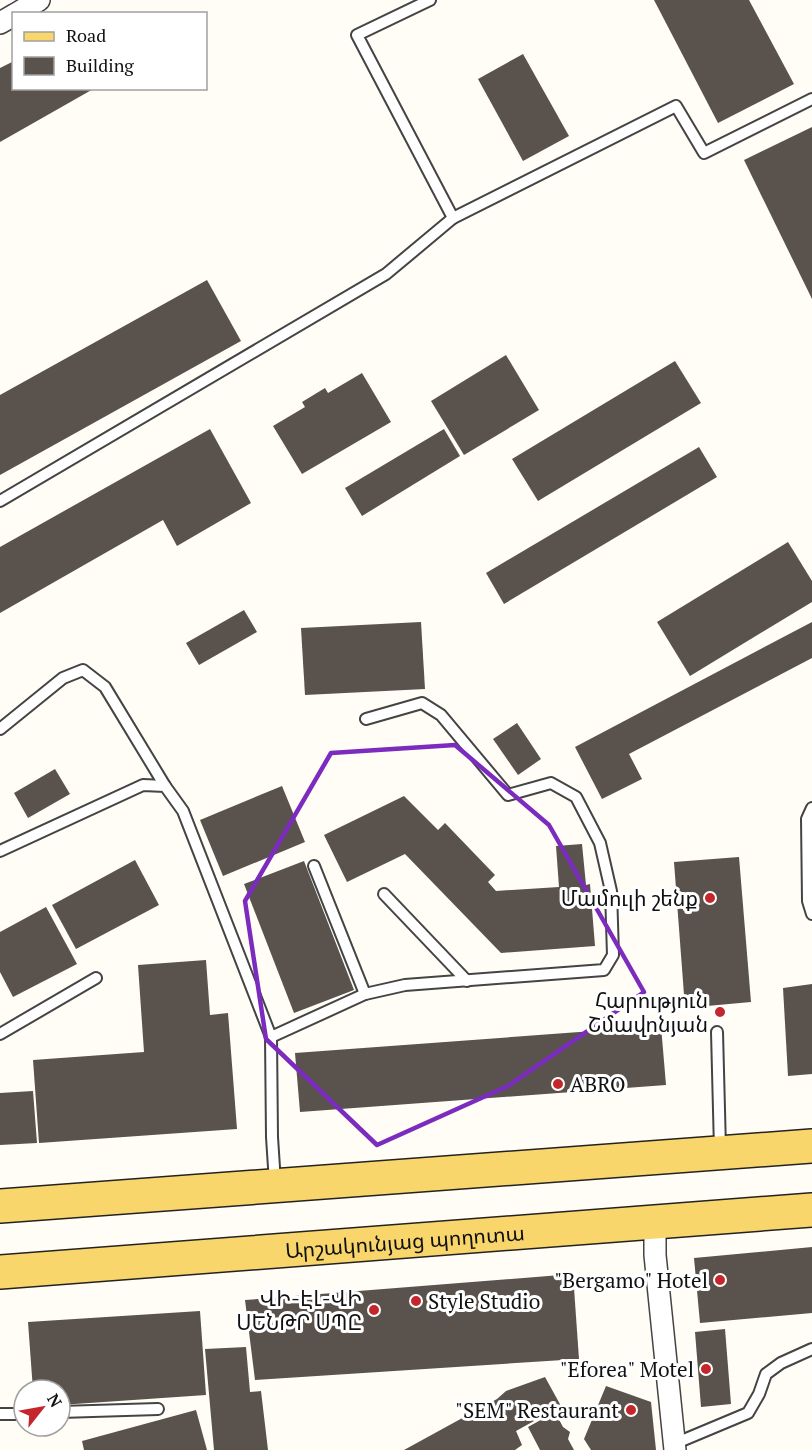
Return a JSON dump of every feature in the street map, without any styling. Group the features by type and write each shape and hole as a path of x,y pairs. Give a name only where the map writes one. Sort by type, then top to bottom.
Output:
{"main road":[{"path":"0,1206 812,1146"},
{"name":"Արշակունյաց պողոտա","path":"0,1272 812,1210"}],"street":[{"path":"18,12 39,0"},
{"path":"656,1222 655,1255 675,1447"}],"lane":[{"path":"430,0 357,35 453,218"},
{"path":"0,501 386,274 453,218 676,106 704,153 812,99"},
{"path":"0,729 63,678 83,670 105,687 165,786 183,811 271,1037 272,1137 276,1185"},
{"path":"271,1037 365,994 405,985 604,970 613,955 611,891 600,843 576,797 551,783 508,795 441,715 422,703 366,719"},
{"path":"0,851 142,784 165,786"},
{"path":"812,808 807,819 808,901 812,914"},
{"path":"314,866 365,994"},
{"path":"384,894 467,981"},
{"path":"0,1034 96,978"},
{"path":"717,1032 721,1153"},
{"path":"675,1447 748,1413 759,1394 766,1374 781,1363 812,1349"},
{"path":"72,1412 158,1409"}],"highlighted area":[{"path":"455,745 549,825 644,992 508,1086 377,1145 266,1039 245,901 331,753"}],"building":[{"path":"654,0 749,0 794,84 718,123"},
{"path":"523,54 569,136 523,161 478,79"},
{"path":"12,62 12,90 91,90 0,142 0,68"},
{"path":"812,127 812,299 744,160"},
{"path":"207,280 241,341 0,475 0,395"},
{"path":"506,355 539,410 464,455 431,401"},
{"path":"675,361 701,403 538,501 512,459"},
{"path":"362,373 391,422 302,474 273,426 305,407 302,402 325,388 328,393"},
{"path":"210,429 251,503 177,546 163,520 0,613 0,547"},
{"path":"444,429 460,456 362,516 345,488"},
{"path":"699,447 717,477 504,604 486,573"},
{"path":"788,542 812,581 812,602 690,676 657,622"},
{"path":"244,610 257,632 199,665 186,643"},
{"path":"421,622 425,689 305,695 301,628"},
{"path":"812,622 812,658 629,754 642,779 602,799 575,747"},
{"path":"517,723 541,759 518,775 493,739"},
{"path":"55,769 70,794 28,818 14,793"},
{"path":"282,786 305,842 223,876 200,820"},
{"path":"404,796 438,830 445,823 495,875 488,882 496,891 559,887 556,846 582,844 586,885 590,884 595,946 501,953 405,854 347,882 324,835"},
{"name":"Մամուլի շենք","path":"739,857 751,1002 685,1008 674,862"},
{"path":"135,860 159,905 76,949 52,905"},
{"path":"304,861 354,990 294,1013 244,884"},
{"path":"46,907 77,964 13,997 0,972 0,932"},
{"path":"206,960 210,1015 228,1013 237,1129 39,1143 33,1060 144,1052 138,965"},
{"path":"812,984 812,1074 788,1076 783,988"},
{"path":"661,1026 666,1085 300,1112 295,1053"},
{"path":"33,1091 37,1143 0,1145 0,1093"},
{"path":"812,1247 812,1313 700,1323 694,1258"},
{"path":"573,1274 579,1359 255,1380 245,1300"},
{"path":"200,1311 206,1395 72,1404 72,1378 32,1378 28,1322"},
{"path":"725,1329 731,1404 701,1407 695,1332"},
{"path":"246,1347 250,1392 261,1391 268,1450 214,1450 205,1349"},
{"path":"545,1377 561,1406 516,1431 522,1445 515,1450 404,1450 497,1399 506,1391"},
{"path":"606,1386 651,1402 656,1450 591,1450 584,1439"},
{"path":"196,1410 207,1450 84,1450 82,1441"},
{"path":"555,1412 563,1427 570,1432 568,1439 574,1450 540,1450 528,1427"}],"place":[{"name":"Մամուլի շենք","path":"710,898"},
{"name":"Հարություն Շմավոնյան","path":"720,1012"},
{"name":"ABRO","path":"558,1084"},
{"name":"\"Bergamo\" Hotel","path":"720,1280"},
{"name":"Style Studio","path":"416,1301"},
{"name":"ՎԻ-ԷԼ-ՎԻ ՍԵՆԹՐ ՍՊԸ","path":"374,1310"},
{"name":"\"Eforea\" Motel","path":"706,1369"},
{"name":"\"SEM\" Restaurant","path":"631,1410"}]}
